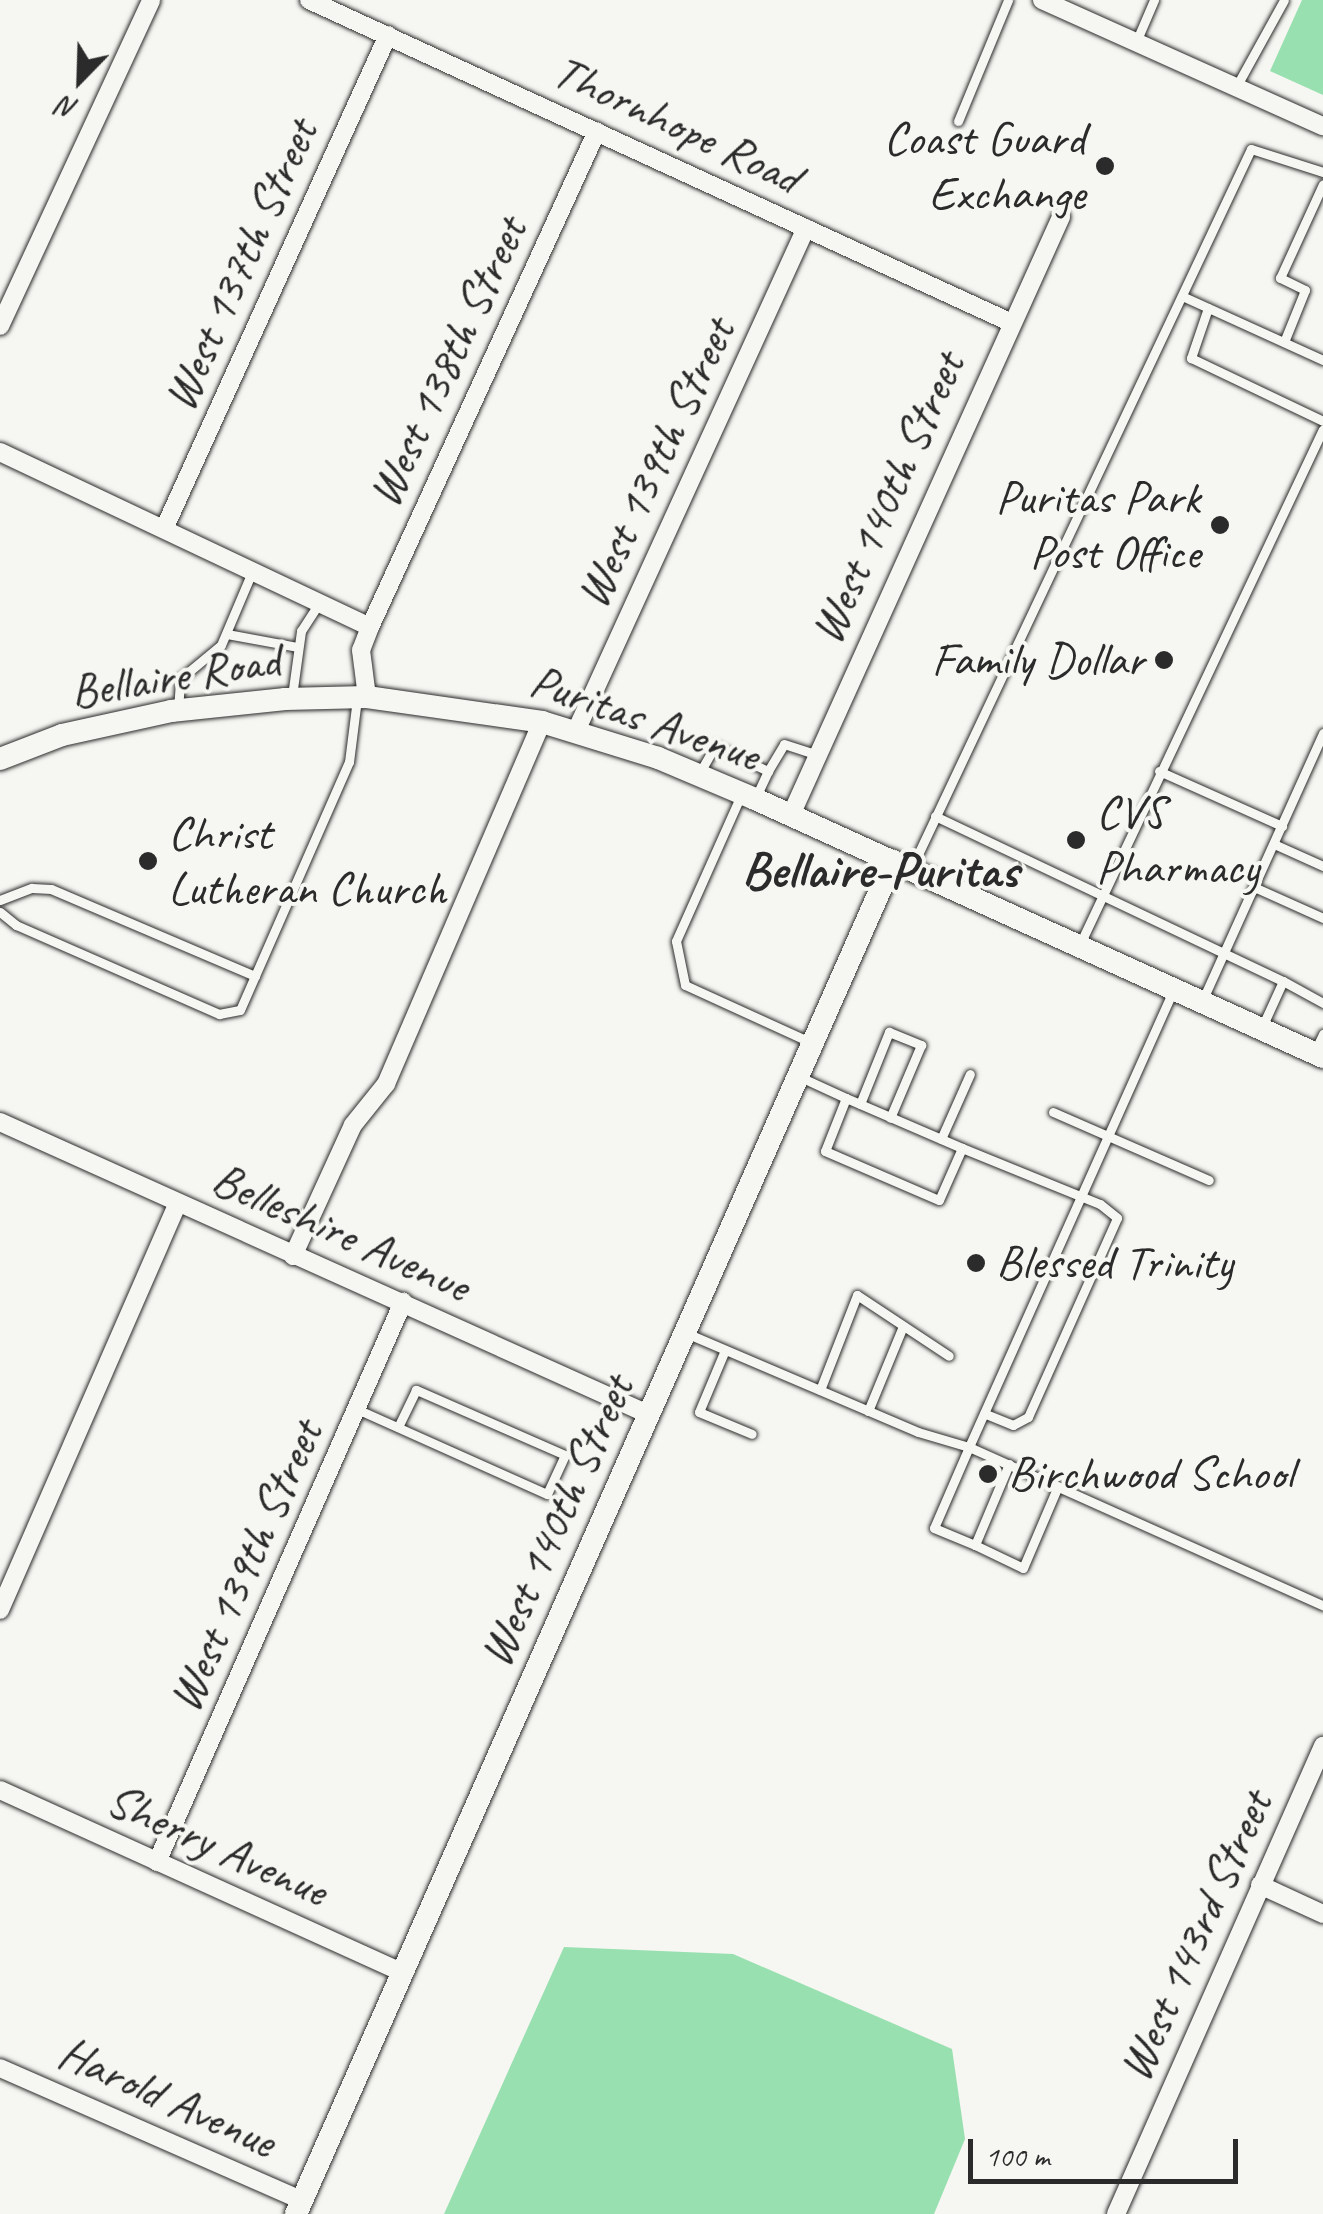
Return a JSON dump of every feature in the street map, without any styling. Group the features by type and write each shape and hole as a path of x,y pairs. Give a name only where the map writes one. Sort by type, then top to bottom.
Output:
{"street":[{"path":"0,326 150,0"},
{"name":"Thornhope Road","path":"308,0 1012,322"},
{"path":"1042,0 1323,126"},
{"name":"West 137th Street","path":"165,528 388,35"},
{"name":"West 138th Street","path":"370,627 597,130"},
{"name":"West 140th Street","path":"791,814 1061,217"},
{"name":"West 139th Street","path":"576,731 806,228"},
{"path":"0,452 370,627 361,650 362,697"},
{"name":"Puritas Avenue","path":"362,697 542,722 699,775 1261,1030 1320,1048"},
{"name":"Bellaire Road","path":"0,759 62,735 178,710 292,698 362,697"},
{"path":"293,1256 353,1125 386,1084 542,722"},
{"name":"West 140th Street","path":"298,2207 798,1076 902,865"},
{"name":"Belleshire Avenue","path":"0,1122 650,1415"},
{"path":"0,1610 178,1203"},
{"name":"West 139th Street","path":"158,1862 359,1410 402,1302"},
{"name":"West 143rd Street","path":"1116,2214 1323,1746"},
{"name":"Sherry Avenue","path":"0,1790 402,1972"},
{"path":"1260,1885 1323,1914"},
{"name":"Harold Avenue","path":"0,2068 298,2207"}],"lane":[{"path":"958,121 1008,0"},
{"path":"1136,42 1154,0"},
{"path":"1236,87 1284,0"},
{"path":"902,865 936,816 1251,149 1323,172"},
{"path":"1284,342 1306,290 1280,278 1323,184"},
{"path":"1182,296 1323,360"},
{"path":"1208,308 1191,358 1323,421"},
{"path":"1079,947 1159,771 1205,691 1323,429"},
{"path":"178,710 180,678 227,634 253,570"},
{"path":"292,698 297,647 320,602"},
{"path":"227,634 297,647"},
{"path":"0,912 218,1014 240,1010 349,762 362,697"},
{"path":"1202,1003 1323,733"},
{"path":"813,1043 685,985 676,941 749,796 784,744 818,755"},
{"path":"699,775 715,746 768,770"},
{"path":"1159,771 1282,826"},
{"path":"936,816 1226,950 1323,1003"},
{"path":"1274,844 1323,866"},
{"path":"1254,887 1323,918"},
{"path":"0,900 32,888 51,889 255,976"},
{"path":"1261,1030 1282,981"},
{"path":"1058,1486 1023,1568 934,1528 1174,990"},
{"path":"860,1104 889,1032 921,1046 890,1118"},
{"path":"941,1139 970,1074"},
{"path":"798,1076 1083,1197 1117,1218 1028,1417 1013,1425 984,1412"},
{"path":"846,1098 825,1151 939,1200 962,1148"},
{"path":"1053,1112 1208,1180"},
{"path":"820,1390 857,1296 948,1356"},
{"path":"868,1411 903,1326"},
{"path":"686,1333 868,1411 1009,1464 1323,1604"},
{"path":"725,1350 699,1412 752,1434"},
{"path":"359,1410 398,1428 547,1494 565,1455 416,1390 398,1428"},
{"path":"975,1546 1009,1464"}],"green space":[{"path":"1302,0 1323,0 1323,95 1270,71"},
{"path":"564,1947 733,1954 952,2049 965,2139 934,2214 444,2214"}],"place":[{"name":"Coast Guard Exchange","path":"1105,166"},
{"name":"Puritas Park Post Office","path":"1220,525"},
{"name":"Family Dollar","path":"1164,660"},
{"name":"CVS Pharmacy","path":"1076,840"},
{"name":"Christ Lutheran Church","path":"148,861"},
{"name":"Blessed Trinity","path":"976,1263"},
{"name":"Birchwood School","path":"988,1474"}],"district":[{"name":"Bellaire-Puritas","path":"880,871"}]}
